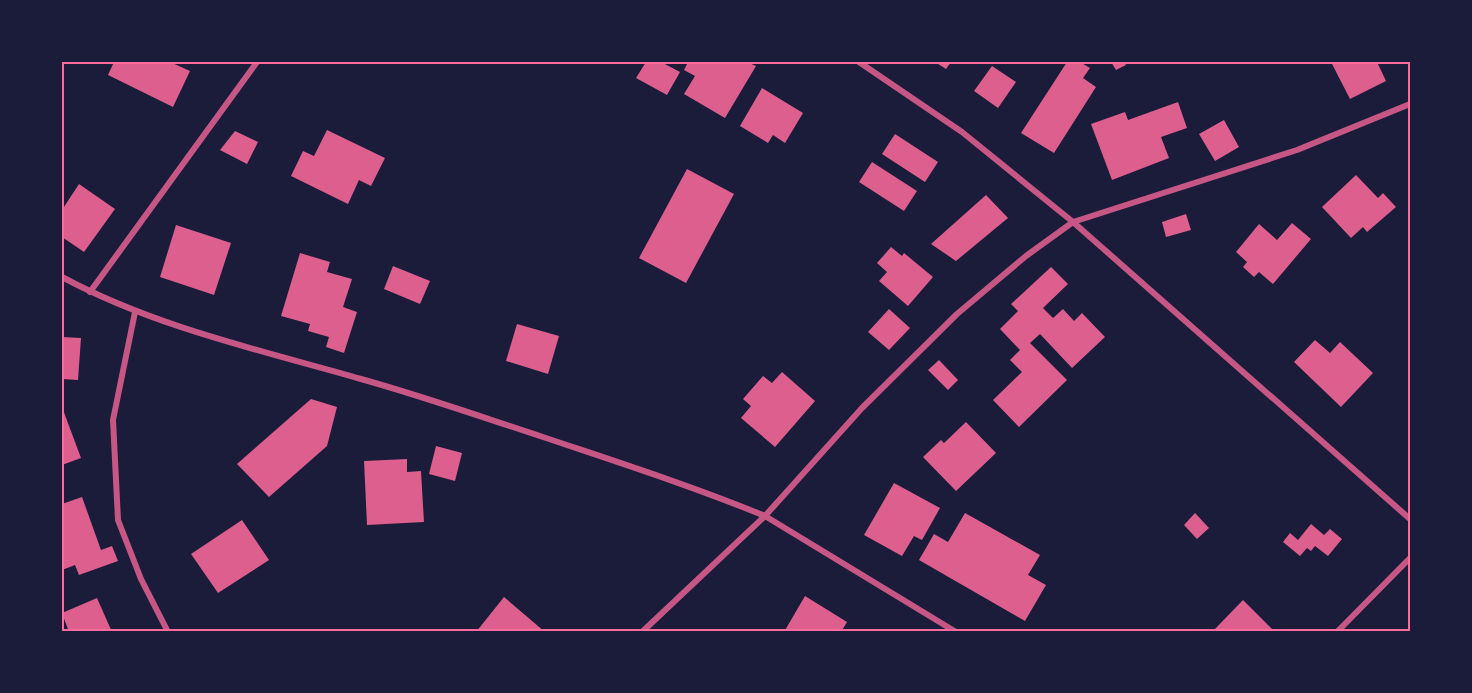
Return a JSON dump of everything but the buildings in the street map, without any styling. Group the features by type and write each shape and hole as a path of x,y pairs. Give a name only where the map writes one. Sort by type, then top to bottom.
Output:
{"street":[{"path":"90,292 257,62"},
{"path":"859,62 962,132 1073,222 1410,519"},
{"path":"642,632 765,516 862,408 957,314 1035,249 1073,222 1297,150 1410,104"},
{"path":"62,277 135,312 248,348 458,409 613,460 765,516 956,632"},
{"path":"135,312 113,420 118,520 141,579 168,632"},
{"path":"1337,632 1410,558"}]}
